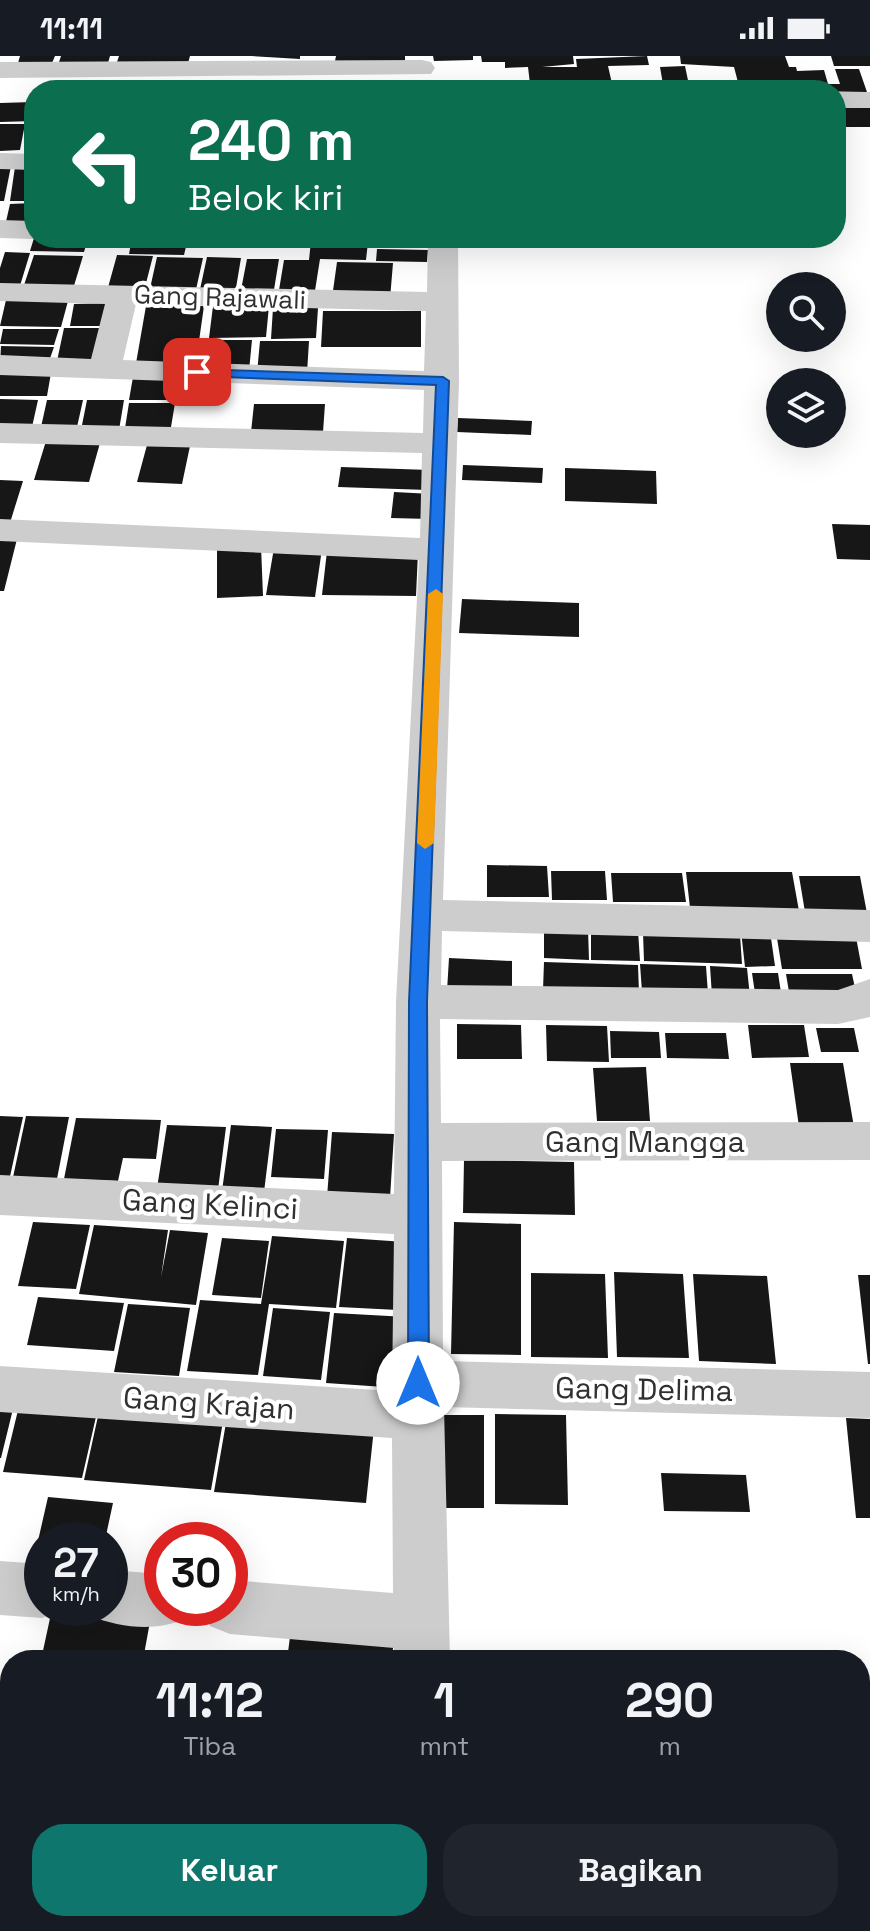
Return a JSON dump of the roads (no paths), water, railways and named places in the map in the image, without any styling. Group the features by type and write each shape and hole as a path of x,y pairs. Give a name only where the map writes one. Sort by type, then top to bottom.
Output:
{"street":[{"path":"0,70 422,71"},
{"path":"846,100 870,100"},
{"path":"0,161 24,162"},
{"path":"0,229 24,230"},
{"path":"248,1610 422,1641 418,1400 418,1002 443,381 443,248"},
{"name":"Gang Rajawali","path":"0,292 441,302"},
{"path":"105,369 123,294"},
{"path":"0,365 443,381"},
{"path":"0,433 440,443"},
{"path":"0,530 437,550"},
{"path":"422,915 869,929"},
{"path":"418,1002 868,1006"},
{"name":"Gang Mangga","path":"419,1142 870,1141"},
{"name":"Gang Kelinci","path":"0,1195 419,1215"},
{"name":"Gang Krajan","path":"0,1389 418,1400"},
{"name":"Gang Delima","path":"418,1400 870,1395"},
{"path":"0,1588 24,1590"}]}
